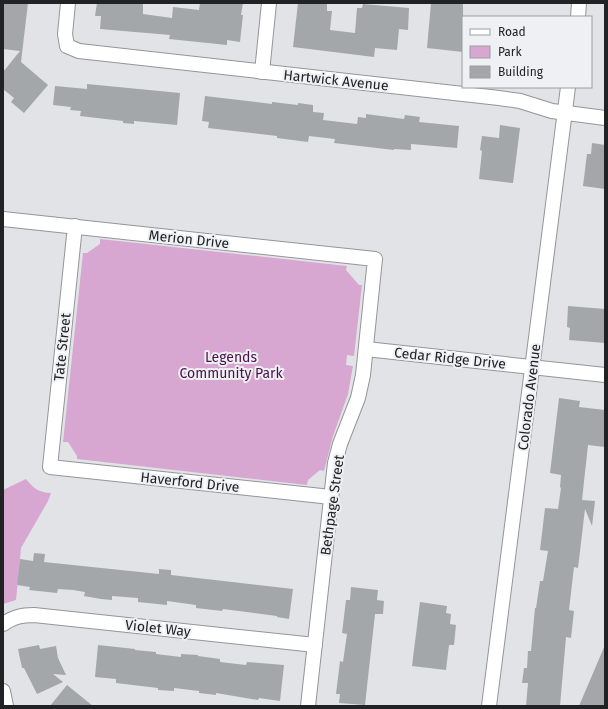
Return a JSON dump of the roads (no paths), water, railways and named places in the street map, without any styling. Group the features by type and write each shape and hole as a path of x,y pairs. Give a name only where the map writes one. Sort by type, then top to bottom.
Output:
{"street":[{"name":"Hartwick Avenue","path":"68,3 65,34 67,46 79,51 499,98 552,111 605,118"},
{"path":"262,72 269,3"},
{"path":"578,16 579,3"},
{"name":"Colorado Avenue","path":"489,706 568,88"},
{"name":"Merion Drive","path":"3,219 375,259"},
{"name":"Tate Street","path":"50,467 75,226"},
{"name":"Bethpage Street","path":"308,706 336,458 358,398 363,375 375,259"},
{"name":"Cedar Ridge Drive","path":"366,349 605,375"},
{"name":"Haverford Drive","path":"50,467 331,498"},
{"name":"Violet Way","path":"3,624 12,618 21,615 34,615 315,645"},
{"path":"4,697 13,706"}],"park label":[{"name":"Legends Community Park","path":"231,366"}]}
